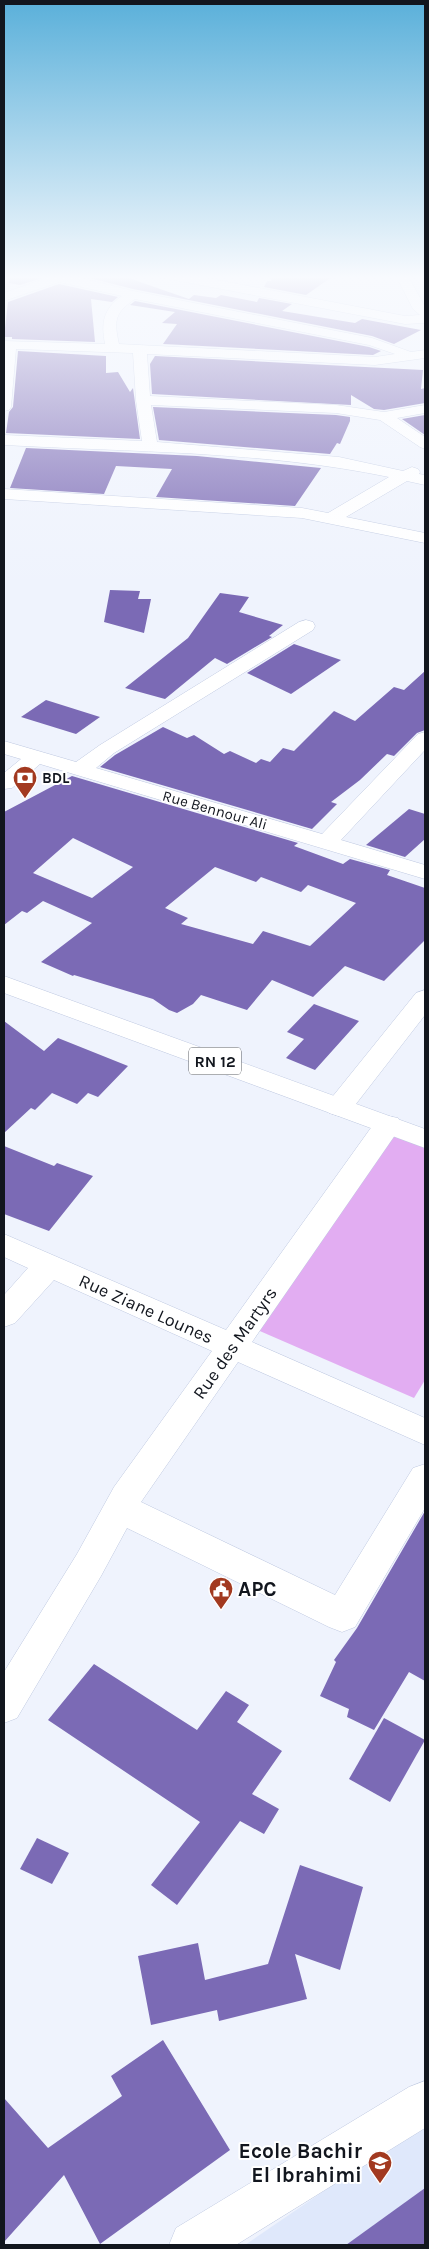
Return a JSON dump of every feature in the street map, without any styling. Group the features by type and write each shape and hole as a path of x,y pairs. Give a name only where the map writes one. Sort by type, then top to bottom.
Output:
{"street":[{"path":"4,406 5,379"},
{"path":"142,379 150,446"},
{"path":"143,400 336,409 384,416 425,409"},
{"path":"384,416 425,444"},
{"path":"4,440 150,446 339,462 425,480"},
{"path":"332,518 405,475 425,469"},
{"path":"4,494 302,513 425,538"},
{"path":"79,770 107,749 306,626"},
{"path":"326,843 425,738"},
{"name":"Rue Bennour Ali","path":"4,747 425,872"},
{"path":"4,783 36,757"},
{"name":"RN 12","path":"4,984 425,1139"},
{"path":"339,1108 425,998"},
{"name":"Rue des Martyrs","path":"4,1706 89,1565 120,1508 388,1126"},
{"name":"Rue Ziane Lounes","path":"4,1245 233,1348 424,1427"},
{"path":"4,1315 49,1265"},
{"path":"120,1508 342,1616 425,1478"},
{"path":"193,2245 425,2103"}],"shaded area":[{"path":"394,1127 425,1139 425,1380 414,1398 248,1326"},
{"name":"Ecole Bachir El Ibrahimi","path":"425,2122 425,2245 245,2245"}],"building":[{"path":"16,379 122,379 130,392 133,388 140,439 6,433 9,412 13,407"},
{"path":"151,379 422,379 421,389 425,388 425,403 384,410 374,409 351,395 351,405 152,394"},
{"path":"153,407 336,415 350,417 350,421 340,444 337,443 330,454 159,440"},
{"path":"425,415 425,435 402,419"},
{"path":"26,448 197,456 321,468 295,506 156,497 172,469 116,466 104,494 10,488"},
{"path":"110,590 140,591 138,599 151,599 144,633 104,622"},
{"path":"220,593 249,597 239,612 283,625 269,636 272,637 227,664 215,658 165,699 125,688 188,638"},
{"path":"294,644 341,660 291,694 247,673"},
{"path":"425,671 425,730 417,733 394,756 387,754 360,780 331,802 337,804 312,829 100,767 115,755 163,727 187,738 194,735 224,754 230,751 256,763 261,759 270,762 283,748 294,751 334,711 355,721 394,687 404,690"},
{"path":"46,700 100,717 76,734 21,717"},
{"path":"72,776 298,843 294,846 343,864 350,859 390,870 387,875 425,888 425,940 384,981 345,966 313,997 272,980 247,1010 201,995 193,1004 177,1013 153,999 73,976 41,962 92,923 43,901 27,913 22,911 4,925 4,812","holes":["73,838 133,867 92,898 33,873","215,867 256,882 261,877 301,892 308,885 356,903 310,946 263,931 253,944 181,924 188,918 165,908"]},
{"path":"409,809 425,814 425,839 405,857 366,845"},
{"path":"314,1004 359,1021 315,1070 286,1058 304,1039 287,1032"},
{"path":"4,1021 44,1051 58,1038 128,1066 98,1097 88,1093 77,1104 52,1093 35,1110 31,1108 4,1133"},
{"path":"4,1146 54,1166 57,1163 93,1176 49,1231 4,1214"},
{"path":"425,1511 425,1681 409,1672 374,1730 347,1717 349,1709 320,1696 336,1662 334,1660 357,1628"},
{"path":"94,1664 197,1730 226,1691 249,1705 237,1722 282,1751 252,1794 279,1809 264,1834 240,1821 177,1905 151,1885 200,1822 48,1720"},
{"path":"384,1718 425,1740 390,1802 349,1779"},
{"path":"37,1838 69,1853 52,1884 20,1869"},
{"path":"300,1865 363,1887 340,1970 295,1954 307,1999 219,2021 217,2010 151,2025 138,1956 198,1943 205,1980 268,1964"},
{"path":"163,2040 230,2150 100,2244 64,2175 4,2242 4,2098 48,2148 122,2096 111,2076"},
{"path":"425,2188 425,2245 346,2245"}],"place":[{"name":"BDL","path":"25,799"},
{"name":"APC","path":"221,1610"},
{"name":"Ecole Bachir El Ibrahimi","path":"380,2184"}]}
